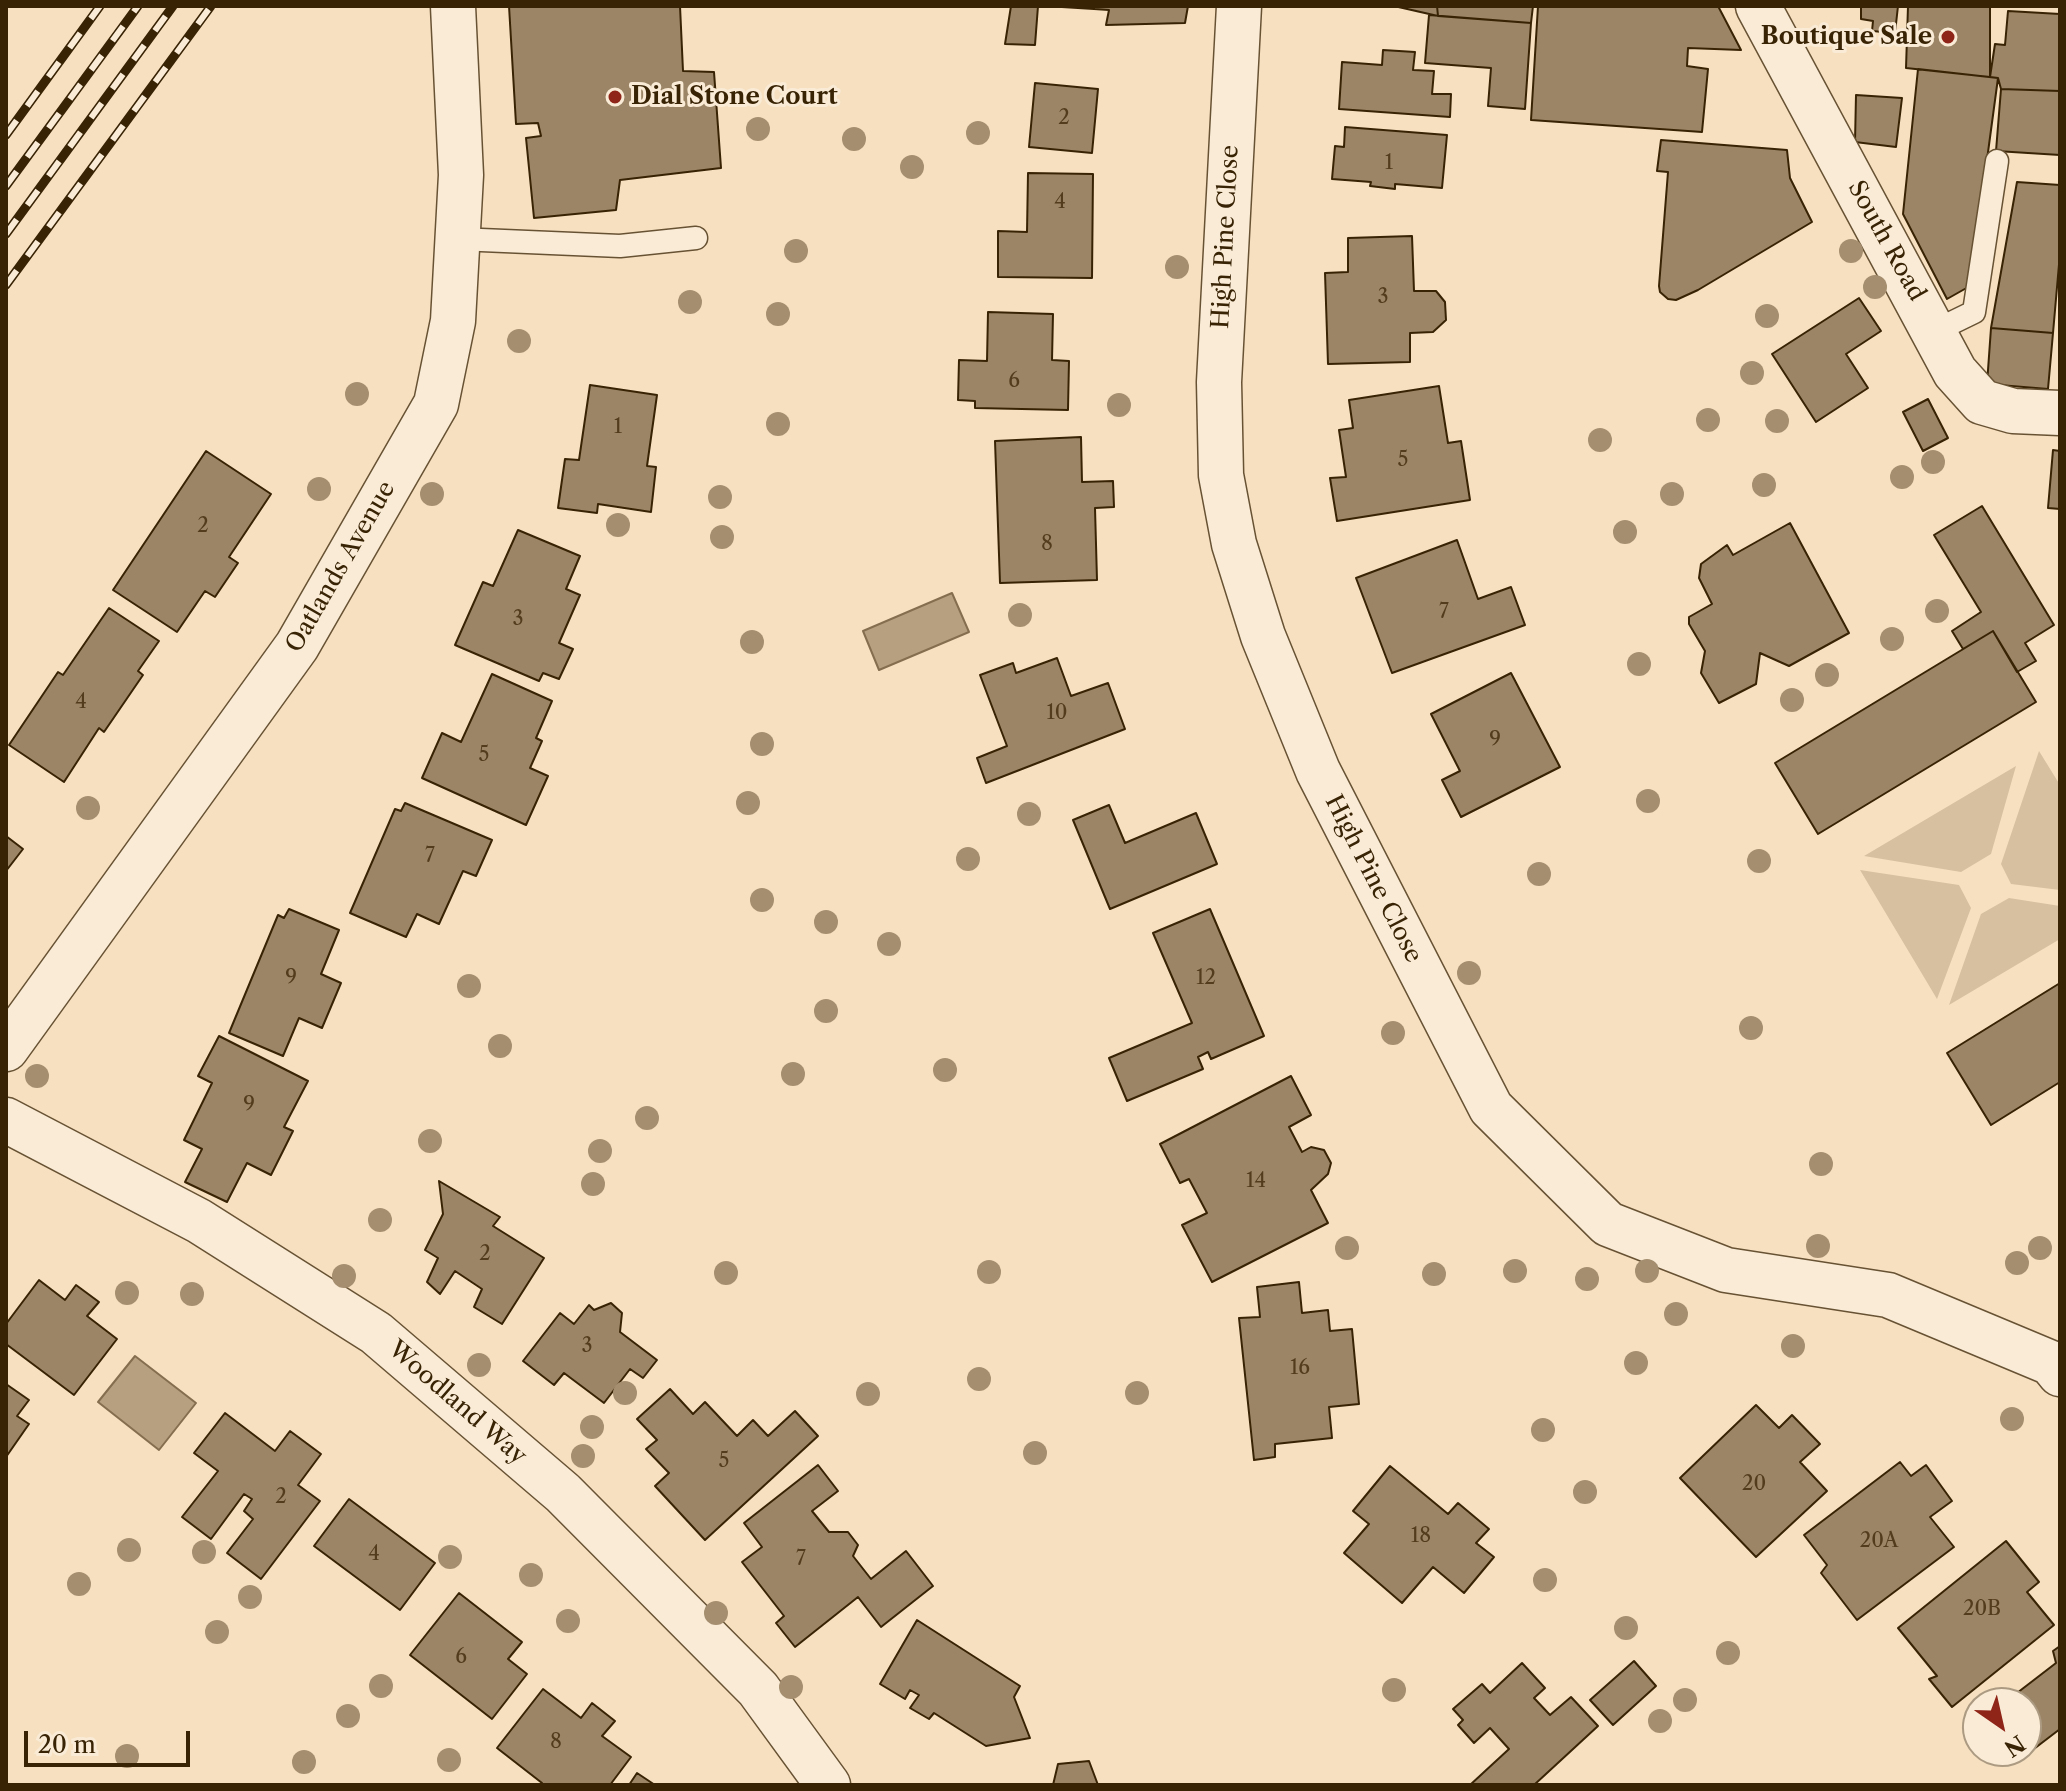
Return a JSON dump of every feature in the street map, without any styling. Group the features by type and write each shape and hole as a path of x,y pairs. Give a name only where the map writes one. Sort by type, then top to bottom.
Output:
{"street":[{"name":"Oatlands Avenue","path":"6,1049 297,646 436,404 453,321 461,175 453,6"},
{"name":"High Pine Close","path":"1239,6 1219,382 1221,475 1234,544 1263,636 1318,771 1491,1108 1608,1224 1726,1270 1888,1295 2051,1363 2060,1374"},
{"name":"South Road","path":"1758,6 1955,372 1982,402 2013,411 2060,413"},
{"name":"Woodland Way","path":"6,1120 199,1221 376,1333 563,1493 758,1689 828,1785"}],"lane":[{"path":"1935,331 1974,312 1997,161"},
{"path":"458,239 620,246 696,238"}],"shaded area":[{"path":"952,593 969,632 879,670 863,631"},
{"path":"2039,751 2060,785 2060,890 2011,884 2001,864"},
{"path":"2016,766 1991,854 1961,872 1864,856"},
{"path":"1860,870 1959,885 1971,908 1937,999"},
{"path":"2009,898 2060,906 2060,939 1949,1005 1981,914"},
{"path":"135,1356 196,1403 159,1450 98,1402"}],"building":[{"name":"Dial Stone Court","path":"509,6 680,6 683,71 714,72 721,168 620,180 616,210 534,218 526,138 541,136 538,123 516,124"},
{"path":"1011,6 1038,6 1035,45 1005,44"},
{"path":"1046,6 1094,6 1094,9"},
{"path":"1094,6 1188,6 1185,23 1106,25 1109,10 1094,9"},
{"path":"1394,6 1437,6 1438,16"},
{"path":"1437,6 1533,6 1531,23 1438,16"},
{"path":"1538,6 1718,6 1741,50 1688,48 1687,66 1708,69 1702,132 1531,120"},
{"path":"1853,6 1898,6 1895,33 1872,31 1873,21 1861,19 1861,7"},
{"name":"Boutique Sale","path":"1908,6 1990,6 1990,77 1906,68"},
{"path":"2008,11 2060,14 2060,91 2001,89 1998,78 1990,77 1995,44 2005,45"},
{"path":"1429,15 1531,23 1525,109 1488,106 1491,68 1425,63"},
{"path":"1383,50 1415,52 1413,70 1434,71 1432,94 1451,94 1450,117 1339,109 1342,62 1382,65"},
{"path":"1918,69 1998,78 1970,286 1947,299 1903,214"},
{"path":"1035,83 1098,89 1092,153 1029,147"},
{"path":"2001,89 2060,91 2060,155 1996,151"},
{"path":"1856,95 1902,98 1896,147 1855,142"},
{"path":"1345,127 1447,135 1442,188 1395,184 1395,189 1370,186 1371,182 1332,179 1335,146 1344,147"},
{"path":"1661,140 1787,150 1790,178 1812,222 1698,290 1676,300 1668,299 1660,292 1659,286 1668,172 1657,171"},
{"path":"1028,173 1093,174 1092,278 998,277 998,231 1027,232"},
{"path":"2017,182 2060,185 2060,253 2053,333 1991,328"},
{"path":"1412,236 1414,291 1436,291 1445,302 1446,320 1433,332 1410,333 1410,362 1328,364 1325,273 1348,272 1348,238"},
{"path":"1859,298 1881,331 1846,354 1868,388 1816,422 1772,354"},
{"path":"988,312 1053,314 1052,360 1069,361 1068,410 975,408 975,401 958,400 959,360 987,361"},
{"path":"1991,328 2053,333 2048,389 1987,384"},
{"path":"590,385 657,395 647,466 656,467 651,512 598,504 597,513 558,508 565,459 579,460"},
{"path":"1439,386 1448,443 1461,441 1470,500 1337,521 1330,478 1346,477 1339,430 1353,428 1349,400"},
{"path":"1928,399 1948,438 1923,451 1903,412"},
{"path":"1081,437 1082,482 1113,481 1114,507 1095,508 1097,580 1000,583 995,441"},
{"path":"2053,450 2060,451 2060,509 2048,508"},
{"path":"206,451 271,494 229,557 238,563 215,597 205,591 177,632 113,590"},
{"path":"1982,506 2054,625 2025,643 2036,661 2017,672 1993,631 1963,649 1952,631 1981,612 1934,535"},
{"path":"1790,523 1849,633 1789,666 1760,653 1756,684 1719,703 1701,673 1705,651 1689,624 1689,617 1712,604 1699,578 1701,564 1727,545 1733,555"},
{"path":"518,530 580,556 566,589 580,595 559,643 573,649 559,679 543,673 539,681 455,645 483,582 493,586"},
{"path":"1457,540 1478,599 1511,587 1525,625 1392,673 1356,578"},
{"path":"109,608 159,641 138,671 143,675 104,732 99,728 64,782 9,745 58,672 63,675"},
{"path":"1993,631 2036,702 1818,834 1775,763"},
{"path":"1057,658 1071,696 1108,683 1125,729 986,783 977,758 1007,746 980,675 1013,663 1016,673"},
{"path":"1511,673 1560,767 1461,817 1442,780 1460,771 1431,714"},
{"path":"492,674 552,701 536,738 542,741 530,768 548,776 526,825 422,778 442,733 461,742"},
{"path":"405,803 492,840 476,876 463,871 439,924 417,914 406,937 350,913 395,809 401,811"},
{"path":"1109,805 1125,843 1196,813 1217,864 1110,909 1073,820"},
{"path":"6,836 23,849 6,871"},
{"path":"289,909 339,930 321,974 341,983 322,1028 299,1018 283,1056 229,1033 278,915 284,918"},
{"path":"1210,909 1264,1036 1211,1059 1208,1052 1198,1057 1203,1069 1127,1101 1109,1058 1192,1023 1153,933"},
{"path":"2060,983 2060,1082 1991,1125 1947,1053"},
{"path":"219,1036 308,1081 284,1127 293,1131 271,1175 247,1163 227,1202 185,1182 202,1149 184,1140 212,1083 198,1076"},
{"path":"1291,1076 1311,1115 1289,1127 1302,1152 1311,1147 1324,1150 1331,1163 1328,1174 1311,1190 1328,1223 1212,1282 1182,1225 1207,1213 1189,1179 1180,1183 1160,1144"},
{"path":"439,1181 500,1217 493,1226 544,1258 502,1324 474,1307 482,1289 455,1271 440,1294 427,1282 438,1258 425,1250 443,1214"},
{"path":"39,1280 65,1300 76,1285 99,1302 87,1316 117,1339 74,1395 6,1344 6,1324"},
{"path":"1299,1282 1302,1313 1328,1310 1330,1331 1352,1329 1359,1404 1329,1407 1332,1438 1275,1444 1275,1457 1254,1460 1239,1318 1260,1317 1257,1287"},
{"path":"611,1303 622,1313 620,1332 657,1360 643,1378 630,1369 604,1403 564,1373 554,1385 523,1361 560,1313 574,1324 589,1305 594,1310"},
{"path":"6,1384 29,1400 17,1416 29,1424 6,1457"},
{"path":"670,1389 693,1414 705,1402 737,1436 753,1420 768,1436 795,1411 818,1436 705,1540 655,1486 669,1473 646,1449 657,1440 637,1419"},
{"path":"1756,1405 1779,1428 1792,1415 1820,1444 1800,1462 1827,1491 1756,1557 1680,1478"},
{"path":"225,1413 275,1451 290,1431 321,1454 298,1485 320,1501 261,1579 227,1553 253,1519 244,1511 252,1499 244,1494 211,1539 182,1517 218,1471 194,1453"},
{"path":"1900,1462 1911,1476 1926,1465 1952,1501 1930,1517 1954,1547 1857,1620 1821,1573 1827,1565 1804,1535"},
{"path":"818,1465 838,1491 812,1511 829,1532 848,1532 858,1545 853,1556 871,1579 906,1551 933,1586 881,1627 858,1597 795,1647 776,1623 784,1616 742,1562 762,1547 744,1523"},
{"path":"1390,1466 1448,1514 1458,1503 1489,1529 1476,1543 1494,1557 1464,1593 1433,1567 1402,1603 1344,1553 1369,1524 1353,1511"},
{"path":"349,1499 435,1563 400,1610 314,1546"},
{"path":"2006,1541 2039,1582 2027,1592 2054,1625 1977,1687 1962,1687 1962,1699 1952,1707 1929,1679 1937,1676 1898,1628"},
{"path":"459,1593 522,1642 508,1659 527,1674 492,1719 410,1655"},
{"path":"917,1620 1020,1686 1014,1697 1030,1738 986,1746 934,1713 929,1719 910,1708 919,1695 910,1690 905,1699 880,1684"},
{"path":"2060,1646 2060,1729 2042,1743 2042,1687 2025,1687 2056,1663 2053,1651"},
{"path":"1634,1661 1656,1686 1613,1725 1590,1700"},
{"path":"1522,1663 1545,1688 1534,1698 1550,1715 1571,1697 1598,1726 1534,1785 1470,1785 1509,1749 1490,1728 1474,1743 1458,1725 1463,1720 1453,1709 1482,1684 1490,1693"},
{"path":"543,1689 581,1718 592,1703 615,1721 602,1736 631,1757 610,1785 541,1785 497,1748"},
{"path":"1089,1761 1098,1785 1053,1785 1058,1764"},
{"path":"637,1773 655,1785 629,1785"}],"railway":[{"path":"6,135 100,6"},
{"path":"6,186 138,6"},
{"path":"6,234 173,6"},
{"path":"6,285 211,6"}],"place":[{"name":"Boutique Sale","path":"1948,37"},
{"name":"Dial Stone Court","path":"615,97"}]}
